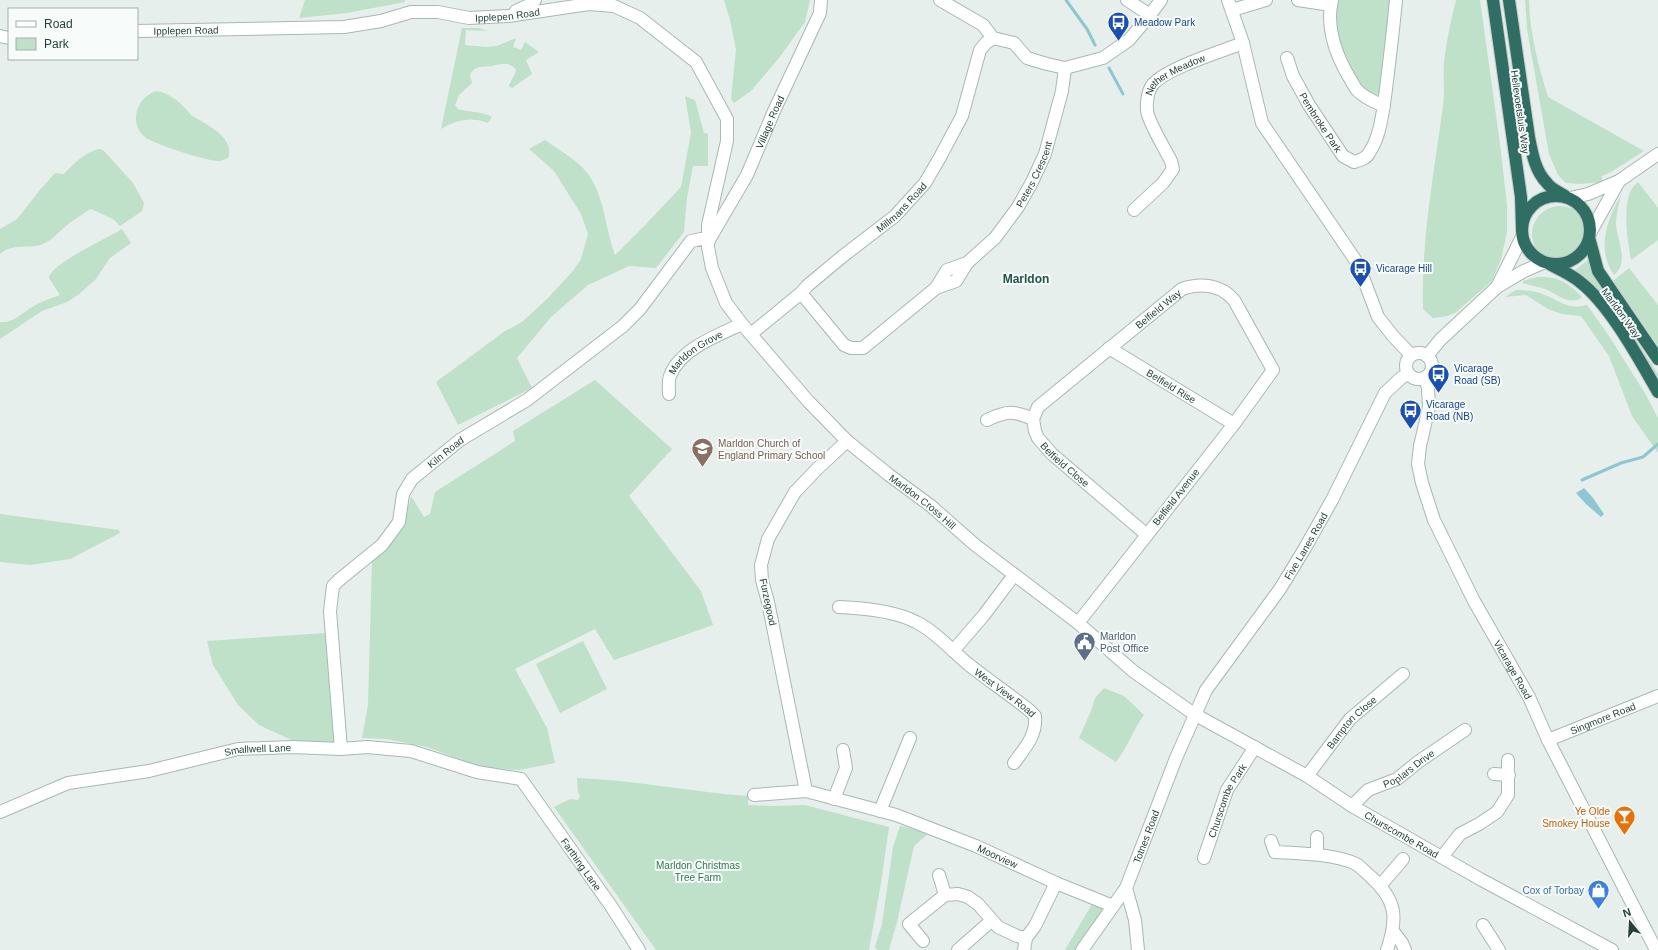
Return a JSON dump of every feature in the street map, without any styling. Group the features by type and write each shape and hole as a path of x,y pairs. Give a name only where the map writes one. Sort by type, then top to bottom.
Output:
{"highway":[{"name":"Hellevoetsluis Way","path":"1493,0 1520,197 1522,232"},
{"name":"Hellevoetsluis Way","path":"1509,0 1533,158 1539,173 1547,184 1568,197"},
{"path":"1549,196 1568,197 1581,206 1590,223 1590,237 1581,255 1563,263 1547,263 1532,254 1526,246 1522,232 1525,216 1533,204 1549,196"},
{"name":"Marldon Way","path":"1590,237 1593,258 1598,270 1658,359"},
{"name":"Marldon Way","path":"1547,263 1567,272 1594,295 1608,312 1658,392"}],"street":[{"path":"508,16 531,4 535,0"},
{"name":"Village Road","path":"708,241 747,175 774,111 820,13 821,0"},
{"path":"940,0 983,25 993,38 1014,43 1027,58 1065,68 1103,58 1129,40 1161,0"},
{"path":"1127,0 1150,15"},
{"path":"1266,0 1232,10 1243,43 1262,124 1358,264 1378,317 1393,336 1412,355"},
{"path":"1298,0 1332,3 1330,24 1332,39 1346,72 1357,90 1366,98 1384,106"},
{"name":"Pembroke Park","path":"1287,58 1293,76 1309,105 1343,156 1354,162 1362,160 1368,155 1372,148 1380,126 1384,106 1396,0"},
{"name":"Ipplepen Road","path":"138,31 344,27 381,21 411,12 438,12 469,18 508,16 589,4 614,6 640,18 696,62 727,119 727,141 708,225 708,241"},
{"name":"Millmans Road","path":"751,334 843,256 895,216 925,183 962,116 980,50 993,38"},
{"name":"Nether Meadow","path":"1134,210 1163,182 1173,169 1171,161 1147,112 1147,102 1152,85 1162,77 1187,64 1243,43"},
{"name":"Peters Crescent","path":"801,293 844,345 851,348 863,348 936,288 956,281 967,262 996,238 1018,207 1032,182 1045,154 1055,123 1065,68"},
{"path":"1568,197 1588,194 1619,181 1658,154"},
{"path":"1590,237 1619,181"},
{"path":"1497,287 1522,232"},
{"name":"Kiln Road","path":"341,749 330,611 333,586 382,545 398,522 403,494 412,479 460,440 527,400 623,326 640,309 691,241 701,239 708,241"},
{"name":"Marldon Cross Hill","path":"708,241 712,268 726,303 742,324 808,400 847,441 931,506 974,544 1078,623 1133,671 1194,714"},
{"path":"1427,356 1440,340 1497,287 1524,271 1547,263"},
{"name":"Belfield Way","path":"1033,419 1038,407 1182,289 1189,286 1210,286 1227,292 1234,300 1273,370"},
{"name":"Marldon Grove","path":"669,394 670,376 677,363 689,352 708,340 742,324"},
{"name":"Belfield Rise","path":"1109,348 1234,424"},
{"path":"1420,353 1427,356 1430,360 1432,368 1425,378 1417,379 1408,374 1406,363 1412,355 1420,353"},
{"name":"Belfield Avenue","path":"1078,623 1234,424 1273,370"},
{"name":"Five Lanes Road","path":"1194,714 1206,690 1280,589 1305,548 1332,500 1385,393 1401,378 1408,374"},
{"name":"Vicarage Road","path":"1425,378 1428,388 1429,407 1418,464 1422,484 1434,520 1474,602 1529,697 1548,740 1611,860 1655,950"},
{"path":"986,420 1003,413 1013,412 1033,419"},
{"name":"Belfield Close","path":"1033,419 1033,424 1038,438 1052,454 1147,534"},
{"name":"Furzegood","path":"806,791 768,602 762,580 761,565 768,539 796,492 817,469 847,441"},
{"path":"953,651 984,615 1014,575"},
{"name":"West View Road","path":"839,607 859,608 888,613 916,622 1035,716 1036,723 1032,736 1014,763"},
{"name":"Bampton Close","path":"1307,776 1350,719 1403,674"},
{"name":"Singmore Road","path":"1548,740 1658,696"},
{"name":"Churscombe Road","path":"1194,714 1307,776 1352,806 1606,949"},
{"name":"Totnes Road","path":"1082,950 1126,888 1194,714"},
{"name":"Poplars Drive","path":"1352,806 1368,790 1396,779 1465,730"},
{"path":"880,811 910,738"},
{"name":"Smallwell Lane","path":"0,812 68,782 149,771 238,749 292,747 341,749 367,747 411,751 477,772 521,779"},
{"name":"Churscombe Park","path":"1204,858 1227,790 1255,747"},
{"path":"834,798 846,768 843,750"},
{"path":"1442,856 1460,834 1496,812 1508,795 1508,760"},
{"path":"1494,774 1509,775"},
{"name":"Farthing Lane","path":"521,779 611,906 639,950"},
{"path":"754,795 806,791"},
{"name":"Moorview","path":"806,791 896,816 976,846 1056,884 1113,906"},
{"path":"1317,837 1317,854"},
{"path":"1271,841 1275,852 1317,854 1357,865 1380,886 1389,899 1394,917 1393,931 1387,950"},
{"path":"1380,886 1402,859"},
{"path":"939,875 945,895"},
{"path":"1024,950 1026,938 1036,926 1056,884"},
{"path":"1126,888 1135,920 1138,950"},
{"path":"923,941 909,924 945,895 958,894 968,897 978,904 998,928 1026,938"},
{"path":"958,950 991,921"},
{"path":"1483,925 1499,950"},
{"path":"1393,931 1402,943 1405,950"}],"green space":[{"path":"305,0 405,0 405,2 347,13 299,18"},
{"path":"724,0 810,0 805,22 779,58 751,91 734,103 731,99 736,49"},
{"path":"1338,0 1391,0 1381,93 1374,96 1367,93 1348,69 1333,23"},
{"path":"1456,0 1480,0 1500,144 1507,205 1507,232 1501,259 1492,281 1455,313 1448,316 1433,318 1423,309 1424,258 1429,207 1444,101 1445,55"},
{"path":"1525,0 1529,0 1535,49 1548,97 1644,151 1602,176 1602,182 1581,184 1566,183 1558,175 1549,154 1527,29"},
{"path":"462,28 479,28 488,31 466,30 465,45 487,47 497,46 516,38 513,47 521,50 525,42 539,52 526,60 532,74 512,88 509,85 516,70 511,65 502,64 479,67 473,70 470,76 472,83 459,95 455,105 458,109 485,114 492,117 488,123 470,119 452,123 441,129"},
{"path":"156,91 172,97 191,115 217,131 227,142 229,157 219,161 204,159 145,137 137,125 137,111 144,99 149,94"},
{"path":"685,96 695,100 704,133 708,134 708,166 693,166 687,198 684,232 656,268 629,266 588,285 551,317 517,358 532,388 458,425 436,382 505,331 522,322 547,299 573,271 581,259 588,234 581,214 554,171 529,149 545,140 573,159 590,176 600,197 615,255 681,187 691,133"},
{"path":"100,149 104,151 133,183 144,203 142,211 120,226 113,219 91,209 67,225 45,243 34,246 12,248 0,254 0,229 17,219 55,173 64,174 85,155"},
{"path":"1638,182 1658,208 1658,240 1631,260 1626,219 1627,207 1628,197 1632,188"},
{"path":"1621,195 1616,224 1622,257 1619,270 1614,275 1606,255 1605,245 1611,214"},
{"path":"1555,206 1565,206 1580,214 1586,223 1588,234 1586,245 1580,254 1565,262 1555,262 1544,257 1537,250 1532,239 1532,229 1537,218 1544,211"},
{"path":"122,229 131,243 110,258 96,279 78,295 67,302 42,311 0,339 0,322 14,319 37,304 60,295 49,278 52,272 69,259"},
{"path":"1588,260 1592,270 1658,374 1658,381 1600,293 1575,270"},
{"path":"1629,268 1658,305 1658,346 1613,281"},
{"path":"1537,277 1545,277 1562,281 1572,287 1582,297 1573,301 1568,300 1545,289 1523,283 1523,281"},
{"path":"1516,290 1545,295 1569,306 1574,307 1587,305 1609,336 1646,395 1658,418 1658,453 1632,416 1609,356 1581,316 1562,314 1548,309 1526,295 1505,297"},
{"path":"595,380 672,449 629,496 701,591 713,625 614,660 595,629 515,669 547,728 555,763 519,770 481,767 427,747 387,739 362,738 368,705 372,560 405,519 411,496 424,517 430,514 435,492 515,441 513,431"},
{"path":"0,514 119,530 120,533 70,559 30,565 0,562"},
{"path":"326,633 336,743 296,742 259,725 238,705 213,665 207,641"},
{"path":"583,641 607,689 560,713 536,664"},
{"path":"1104,688 1124,696 1144,715 1124,751 1116,762 1079,738 1095,698"},
{"name":"Marldon Christmas Tree Farm","path":"577,778 620,781 748,796 748,805 805,805 889,827 869,950 656,950 554,807 570,799 578,800 580,796 578,792"},
{"path":"900,826 929,833 914,846 897,922 889,950 877,950 875,947 882,924 893,847"},
{"path":"1092,904 1106,909 1076,950 1065,950"}],"water":[{"path":"1584,488 1604,514 1601,517 1576,493"}],"waterway":[{"path":"1066,0 1087,29 1095,45"},
{"path":"1109,68 1123,94"},
{"path":"1582,480 1621,463 1643,457 1658,444"}],"place":[{"name":"Meadow Park","path":"1119,42"},
{"name":"Vicarage Hill","path":"1360,288"},
{"name":"Vicarage Road (SB)","path":"1439,394"},
{"name":"Vicarage Road (NB)","path":"1411,430"},
{"name":"Marldon Church of England Primary School","path":"702,468"},
{"name":"Marldon Post Office","path":"1085,662"},
{"name":"Ye Olde Smokey House","path":"1625,836"},
{"name":"Cox of Torbay","path":"1599,910"}],"district":[{"name":"Marldon","path":"1026,279"}]}
